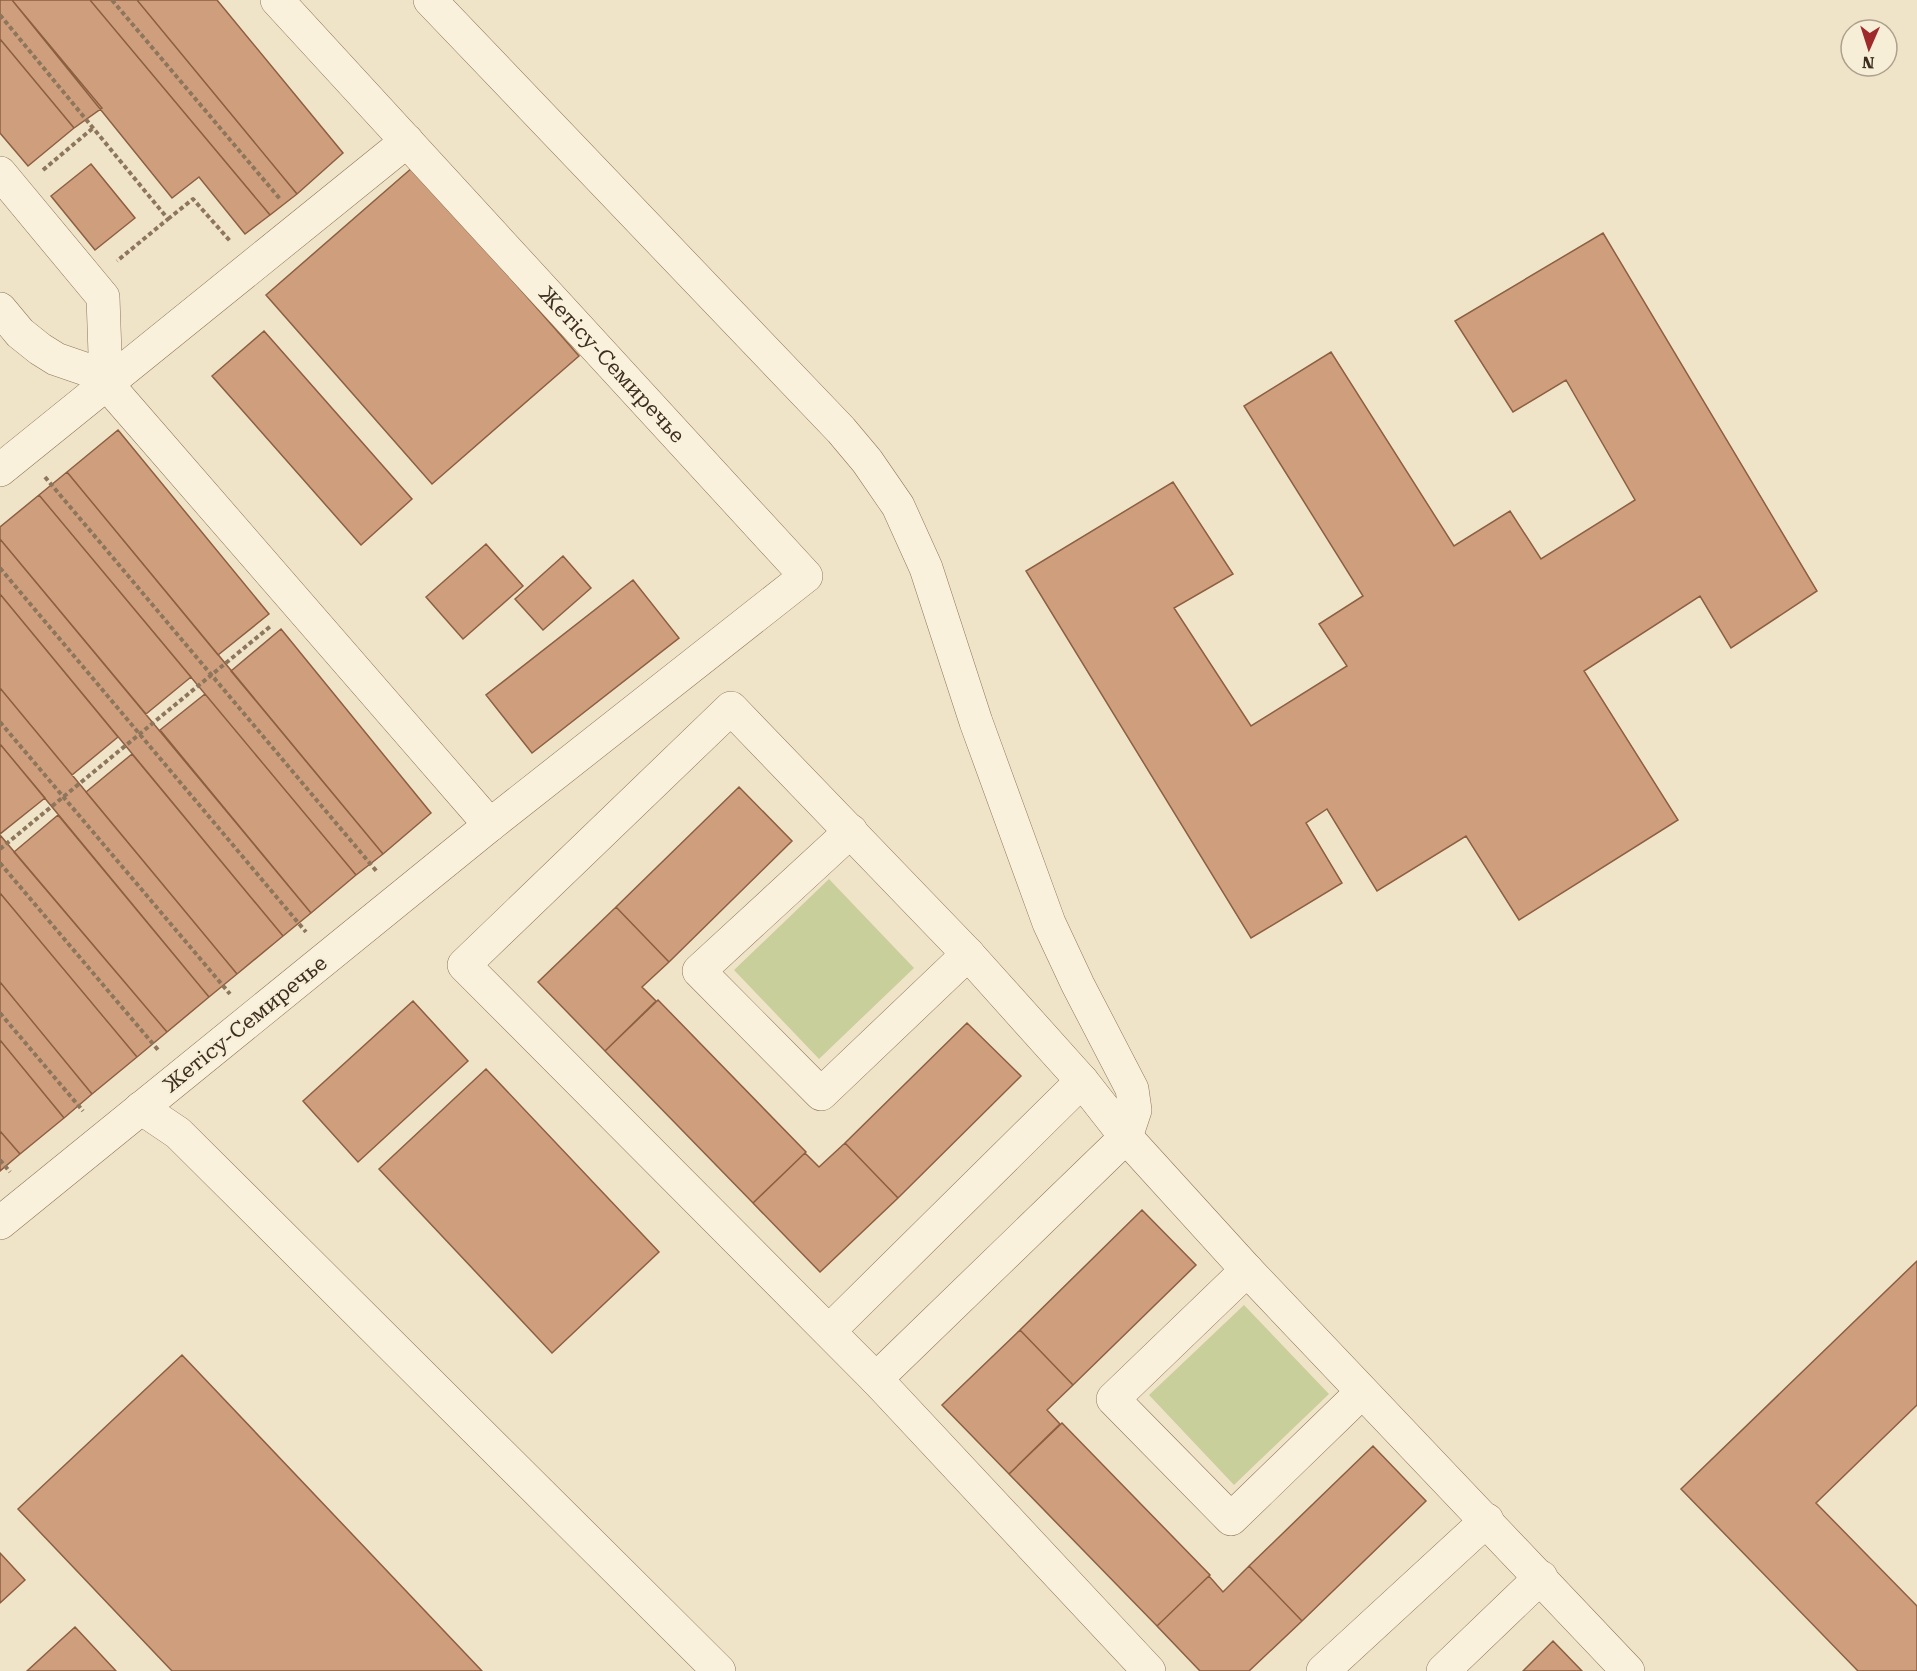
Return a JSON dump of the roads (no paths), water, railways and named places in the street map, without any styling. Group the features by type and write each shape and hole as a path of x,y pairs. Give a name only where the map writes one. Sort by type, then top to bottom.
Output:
{"lane":[{"path":"11,461 407,141 277,0"},
{"path":"430,0 841,430 867,461 897,506 926,568 976,722 1049,923 1132,1089 1135,1110 1126,1137 876,1379"},
{"name":"Жетісу-Семиречье","path":"0,1223 490,825 806,576 407,141"},
{"path":"8,183 103,297 106,383"},
{"path":"0,309 20,333 40,349 56,359 88,370 106,383 490,825"},
{"path":"1149,1671 876,1379 464,965 731,708 968,954 1082,1081 1126,1137 1247,1270 1628,1671"},
{"path":"851,831 699,971 821,1094 968,954"},
{"path":"829,1331 1082,1081"},
{"path":"141,1108 178,1133 719,1671"},
{"path":"1247,1270 1113,1399 1231,1519 1362,1392"},
{"path":"1323,1671 1487,1520"},
{"path":"1443,1671 1541,1577"}]}
